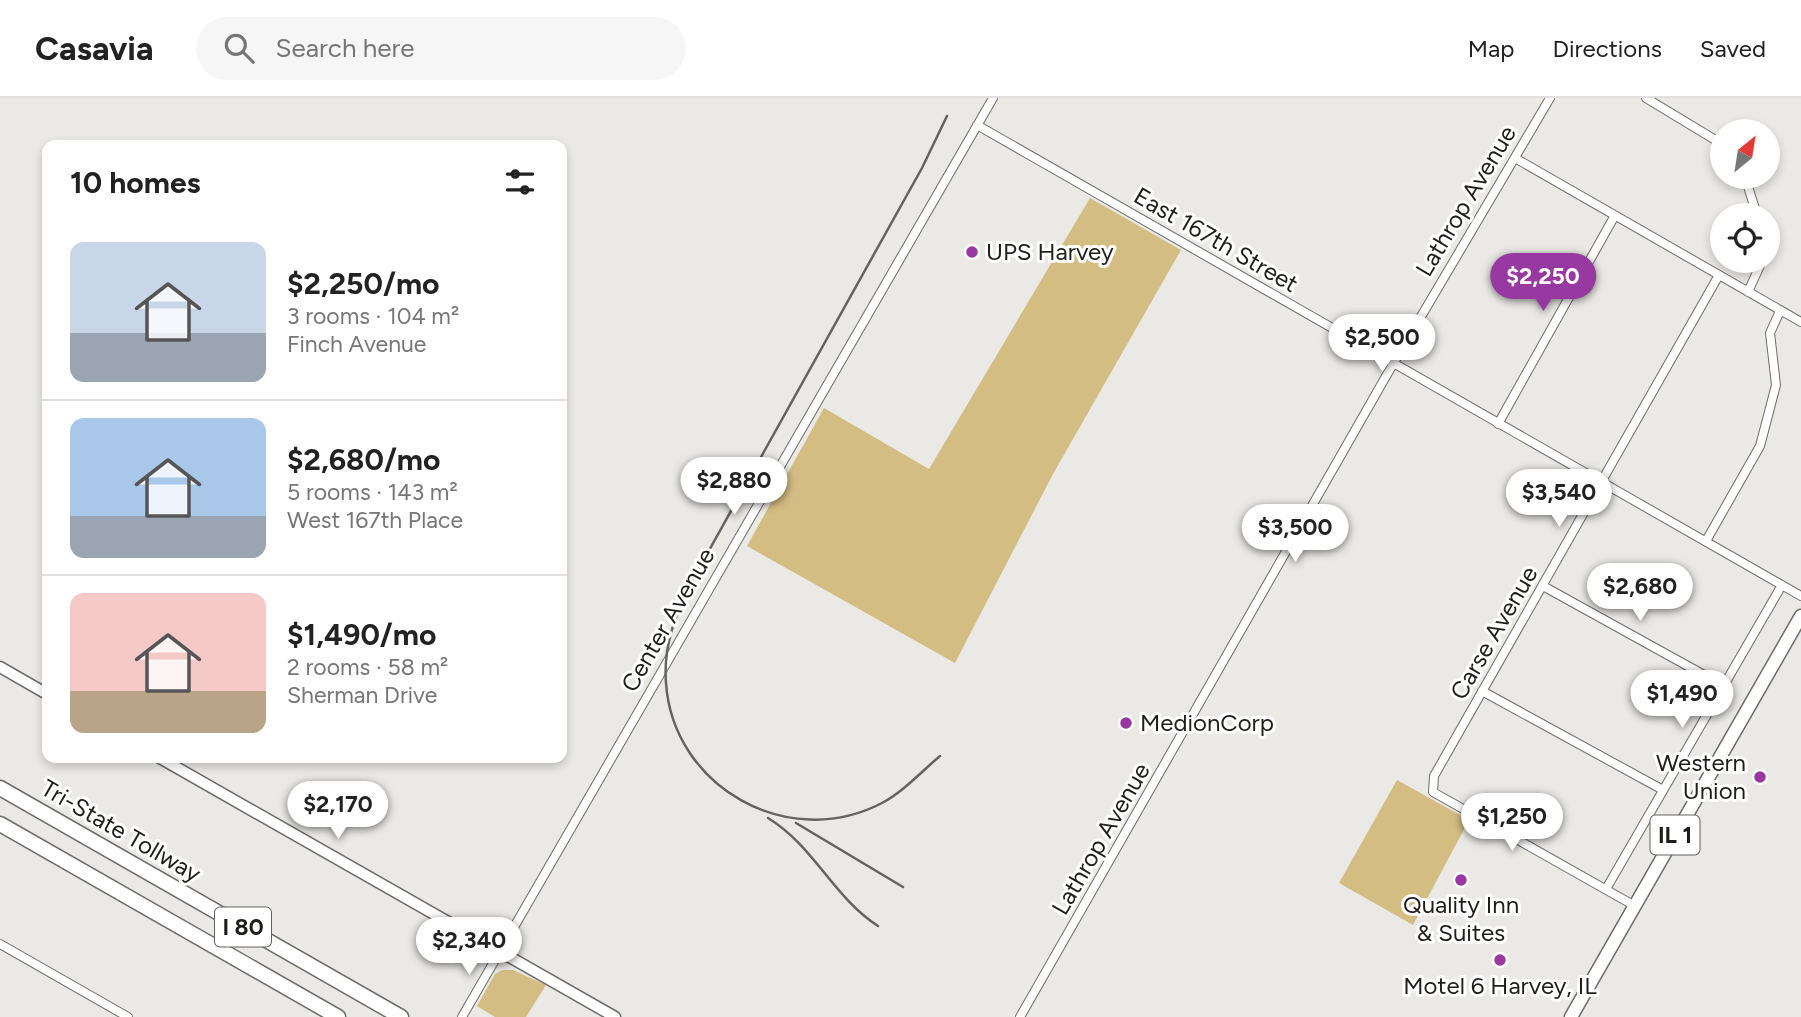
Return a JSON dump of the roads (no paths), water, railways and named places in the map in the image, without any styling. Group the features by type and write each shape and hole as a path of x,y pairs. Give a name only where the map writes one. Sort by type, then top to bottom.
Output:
{"highway":[{"name":"Tri-State Tollway","path":"0,788 401,1017"},
{"name":"I 80","path":"0,824 338,1017"}],"main road":[{"name":"IL 1","path":"1571,1017 1801,616"}],"street":[{"name":"Center Avenue","path":"462,1017 993,98"},
{"name":"Lathrop Avenue","path":"1020,1017 1393,364 1550,98"},
{"path":"1646,98 1710,137"},
{"name":"East 167th Street","path":"977,125 1801,596"},
{"path":"1515,158 1801,322"},
{"path":"1498,424 1614,217"},
{"path":"1748,292 1757,273"},
{"name":"Carse Avenue","path":"1606,889 1433,792 1434,776 1602,484 1718,275"},
{"path":"1706,541 1760,446 1776,385 1770,333 1780,311"},
{"path":"1635,906 1606,889 1783,585"},
{"path":"1543,586 1724,686"},
{"path":"0,667 42,691"},
{"path":"1482,691 1663,790"},
{"path":"169,763 615,1017"},
{"path":"0,944 128,1017"}],"railway":[{"path":"940,756 890,798 846,816 810,820 774,814 741,800 713,780 689,753 673,720 666,669 672,630 692,581 922,168 947,116"},
{"path":"768,818 784,829 848,901 878,926"},
{"path":"796,823 903,887"}],"place":[{"name":"UPS Harvey","path":"972,252"},
{"name":"MedionCorp","path":"1126,723"},
{"name":"Western Union","path":"1760,777"},
{"name":"Quality Inn & Suites","path":"1461,880"},
{"name":"Motel 6 Harvey, IL","path":"1500,960"}]}
